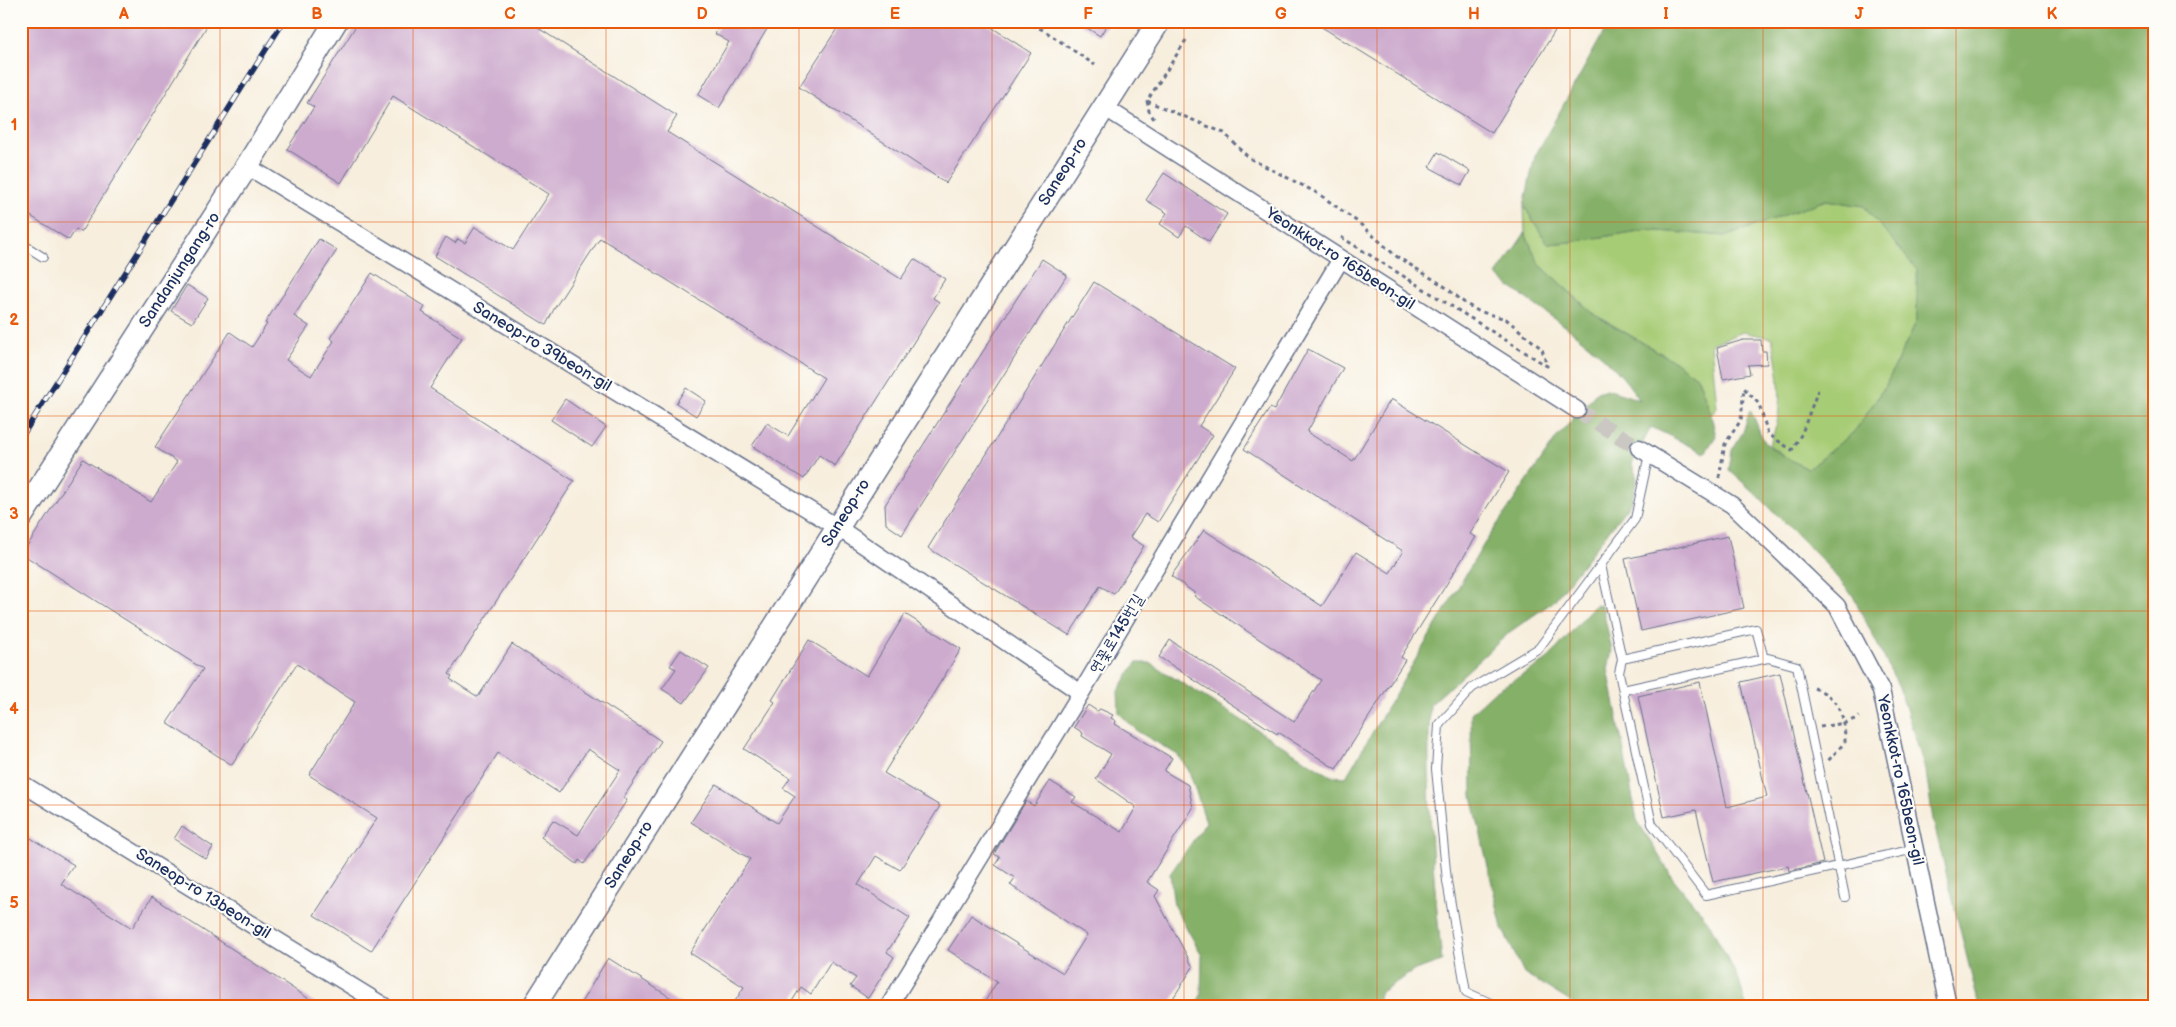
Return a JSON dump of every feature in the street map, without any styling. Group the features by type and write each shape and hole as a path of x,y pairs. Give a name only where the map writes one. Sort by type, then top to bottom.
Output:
{"street":[{"name":"Sandanjungang-ro","path":"21,517 247,166 336,21"},
{"name":"Saneop-ro","path":"534,1006 1159,21"},
{"name":"Yeonkkot-ro 165beon-gil","path":"1104,108 1577,410"},
{"name":"Saneop-ro 39beon-gil","path":"247,166 837,528 1081,693"},
{"name":"연꽃로145번길","path":"889,1006 1081,693 1341,260"},
{"name":"Yeonkkot-ro 165beon-gil","path":"1644,451 1732,505 1837,606 1881,690 1948,1006"},
{"name":"Saneop-ro 13beon-gil","path":"21,783 384,1006"}],"lane":[{"path":"21,243 43,257"},
{"path":"1497,1006 1466,992 1447,881 1436,769 1439,725 1472,688 1539,648 1635,519 1644,451"},
{"path":"1601,565 1622,658 1619,673 1652,824 1706,895 1915,849"},
{"path":"1622,658 1756,629 1764,658"},
{"path":"1623,690 1764,658 1797,666 1845,897"}],"path":[{"path":"1025,21 1045,31 1095,65"},
{"path":"1157,123 1149,111 1147,101 1188,38"},
{"path":"1147,101 1224,132 1249,158 1319,194 1359,223 1396,256 1444,286 1466,304 1478,311 1506,319 1542,349 1547,366 1335,234"},
{"path":"1717,496 1725,444 1740,420 1744,388 1759,404 1768,434 1792,450 1802,433 1818,390"},
{"path":"1801,687 1824,692 1838,705 1845,723 1845,742 1833,757 1818,770"},
{"path":"1810,729 1845,723 1859,717"}],"green space":[{"path":"1610,21 2155,21 2155,1006 1979,1006 1933,820 1926,772 1899,687 1853,596 1822,560 1729,470 1732,450 1743,432 1750,410 1766,443 1783,456 1808,469 1855,431 1886,385 1917,320 1917,270 1864,206 1826,200 1727,236 1645,230 1548,244 1524,206 1535,156"},
{"path":"1826,200 1864,206 1918,270 1917,320 1886,385 1855,431 1808,469 1769,445 1778,419 1780,392 1772,338 1743,332 1711,344 1717,407 1711,415 1698,378 1674,361 1594,314 1539,264 1525,233 1524,206 1548,244 1645,230 1727,236"},
{"path":"1525,233 1539,264 1593,314 1674,361 1698,378 1716,436 1705,453 1651,427 1632,464 1637,478 1632,501 1553,602 1511,631 1430,705 1429,770 1431,833 1442,961 1415,970 1381,992 1376,1006 1195,1006 1201,995 1202,955 1174,906 1170,874 1206,822 1189,771 1178,755 1137,731 1119,713 1118,691 1136,663 1150,663 1331,776 1346,777 1484,544 1557,437 1597,392 1607,389 1640,400 1602,356 1496,275"},
{"path":"1595,605 1602,606 1612,650 1608,669 1637,820 1672,877 1708,921 1739,980 1746,1006 1577,1006 1524,973 1502,928 1472,796 1471,713 1495,691 1546,661"}],"building":[{"path":"21,21 210,21 81,232 76,229 69,240 21,210"},
{"path":"359,21 542,21 538,28 677,116 667,132 901,279 914,259 945,279 933,298 939,302 835,466 819,455 804,479 752,446 767,423 788,436 824,378 600,238 554,309 546,325 435,256 446,237 455,243 458,239 465,243 475,227 513,250 549,194 393,96 341,183 287,149 314,107 307,103"},
{"path":"723,21 772,21 719,108 698,95 729,42 715,34"},
{"path":"842,21 982,21 1031,53 946,183 799,87"},
{"path":"1076,21 1109,21 1100,36"},
{"path":"1312,21 1561,21 1492,133"},
{"path":"1438,152 1470,171 1462,185 1429,167"},
{"path":"1164,173 1227,214 1209,242 1186,226 1179,237 1160,224 1167,213 1146,200"},
{"path":"319,239 337,250 294,316 309,326 286,360 311,376 334,341 330,338 372,273 425,307 422,312 462,338 430,388 574,481 449,674 452,676 450,679 478,697 512,644 661,741 623,798 627,800 584,864 579,860 577,864 541,837 553,820 578,835 620,770 588,749 559,793 498,753 371,951 314,915 377,818 309,775 355,702 297,664 232,765 167,723 203,669 22,554 83,459 151,502 177,462 155,447 230,332 252,347 267,324 265,323"},
{"path":"1042,259 1067,275 902,535 886,524 885,505"},
{"path":"1094,282 1235,369 1199,426 1213,435 1158,522 1145,514 1130,537 1144,546 1114,594 1100,586 1069,635 928,548"},
{"path":"187,285 208,298 192,323 171,311"},
{"path":"1743,340 1761,340 1762,351 1766,351 1767,364 1748,365 1750,374 1723,379 1717,348"},
{"path":"1308,349 1343,368 1307,432 1353,461 1391,399 1509,472 1470,534 1476,537 1401,657 1405,660 1336,769 1278,732 1277,734 1159,657 1170,640 1294,722 1321,680 1194,596 1196,594 1171,576 1204,530 1322,606 1356,552 1390,573 1403,551 1244,449 1270,408 1274,410"},
{"path":"686,388 706,401 696,416 676,403"},
{"path":"565,399 606,427 592,447 551,420"},
{"path":"1728,536 1744,608 1641,631 1625,559"},
{"path":"905,614 961,649 884,773 940,806 900,870 876,856 858,885 910,918 887,952 894,957 868,998 850,986 856,978 831,962 811,994 801,987 789,1006 732,1006 744,987 690,953 750,859 691,822 716,784 777,823 795,796 783,788 790,778 744,749 775,702 772,700 809,640 867,676"},
{"path":"681,650 709,668 684,703 662,689 676,669 670,666"},
{"path":"1780,673 1823,863 1789,871 1788,866 1713,882 1696,810 1664,817 1638,696 1700,682 1727,807 1767,797 1741,682"},
{"path":"1088,705 1097,711 1100,709 1113,715 1111,718 1116,721 1115,724 1172,758 1164,771 1188,785 1193,808 1147,882 1159,890 1155,896 1193,967 1168,1006 982,1006 997,982 948,950 971,915 1063,973 1087,935 1010,885 1015,878 995,865 1000,857 994,854 1026,801 1034,806 1050,781 1076,797 1072,802 1122,832 1136,807 1096,779 1111,754 1082,736 1083,733 1074,727"},
{"path":"182,826 213,847 206,859 174,839"},
{"path":"21,832 74,865 61,884 132,928 152,897 320,1006 21,1006"},
{"path":"608,958 684,1006 579,1006"}],"tunnel":[{"path":"1577,410 1639,448"}],"railway":[{"path":"21,438 284,21"}]}
